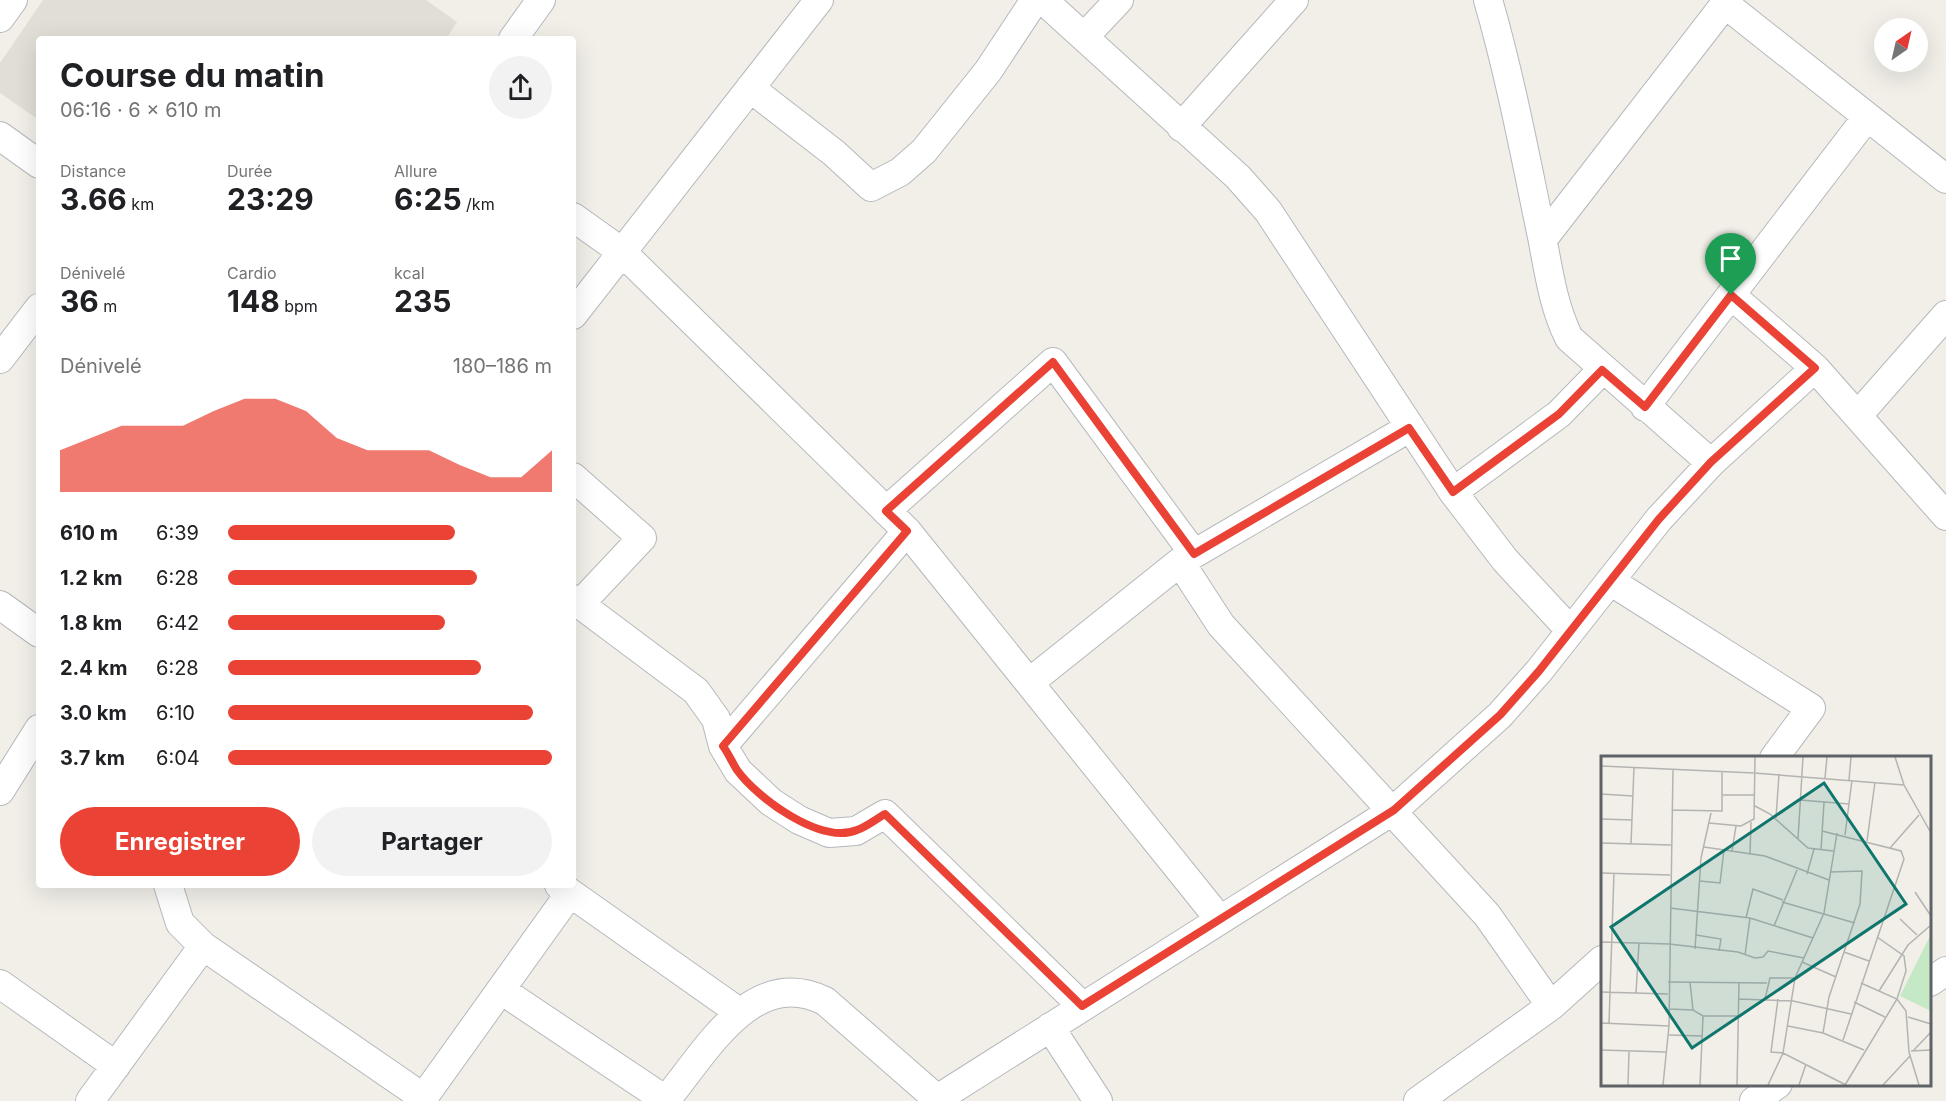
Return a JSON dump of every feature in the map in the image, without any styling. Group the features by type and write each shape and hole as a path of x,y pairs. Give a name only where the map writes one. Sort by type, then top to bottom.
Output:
{"street":[{"path":"0,18 13,0"},
{"path":"515,36 541,0"},
{"path":"576,311 819,0"},
{"path":"750,88 834,153 871,187 900,172 924,151 988,71 1035,0"},
{"path":"1043,0 1238,177 1268,211 1453,492 1505,560 1569,629"},
{"path":"1085,36 1119,0"},
{"path":"1181,127 1294,0"},
{"path":"1543,239 1726,2 1946,179"},
{"path":"1495,5 1557,313 1569,338 1602,370 1711,462"},
{"path":"1645,407 1867,117"},
{"path":"0,136 36,162"},
{"path":"576,218 622,252 907,531 1220,920"},
{"path":"1731,295 1815,368 1859,414 1946,516"},
{"path":"0,359 36,312"},
{"path":"1859,414 1946,315"},
{"path":"886,511 1053,362 1187,558 1221,625 1394,810 1487,915 1551,1006"},
{"path":"501,990 667,1101 739,1011 761,998 787,992 806,992 825,1001 935,1100 1394,810 1500,715 1539,671 1569,629 1659,519 1711,462 1815,368"},
{"path":"1453,492 1559,414 1602,370"},
{"path":"1030,682 1187,558 1409,428"},
{"path":"576,480 642,538 576,601 696,691 716,720 723,746 738,771 771,802 799,820 829,833 856,831 885,814 1082,1006"},
{"path":"723,746 907,531"},
{"path":"1610,581 1811,708 1775,756"},
{"path":"0,605 36,631"},
{"path":"0,791 30,768 36,742"},
{"path":"169,888 180,923 203,946 423,1099 501,990 564,889 739,1011"},
{"path":"90,1101 203,946"},
{"path":"1418,1101 1551,1006 1601,961"},
{"path":"1931,981 1946,971"},
{"path":"0,984 116,1066"},
{"path":"1050,1027 1098,1101"},
{"path":"1754,1101 1775,1086"}],"shaded area":[{"path":"43,0 426,0 457,22 448,36 36,36 36,118 0,93 0,63"}],"route":[{"path":"1731,295 1815,368 1711,462 1659,519 1569,629 1539,671 1500,715 1394,810 1082,1006 885,814 856,831 829,833 799,820 771,802 738,771 723,746 907,531 886,511 1053,362 1194,554 1409,428 1453,492 1559,414 1602,370 1645,407 1731,295"}]}
